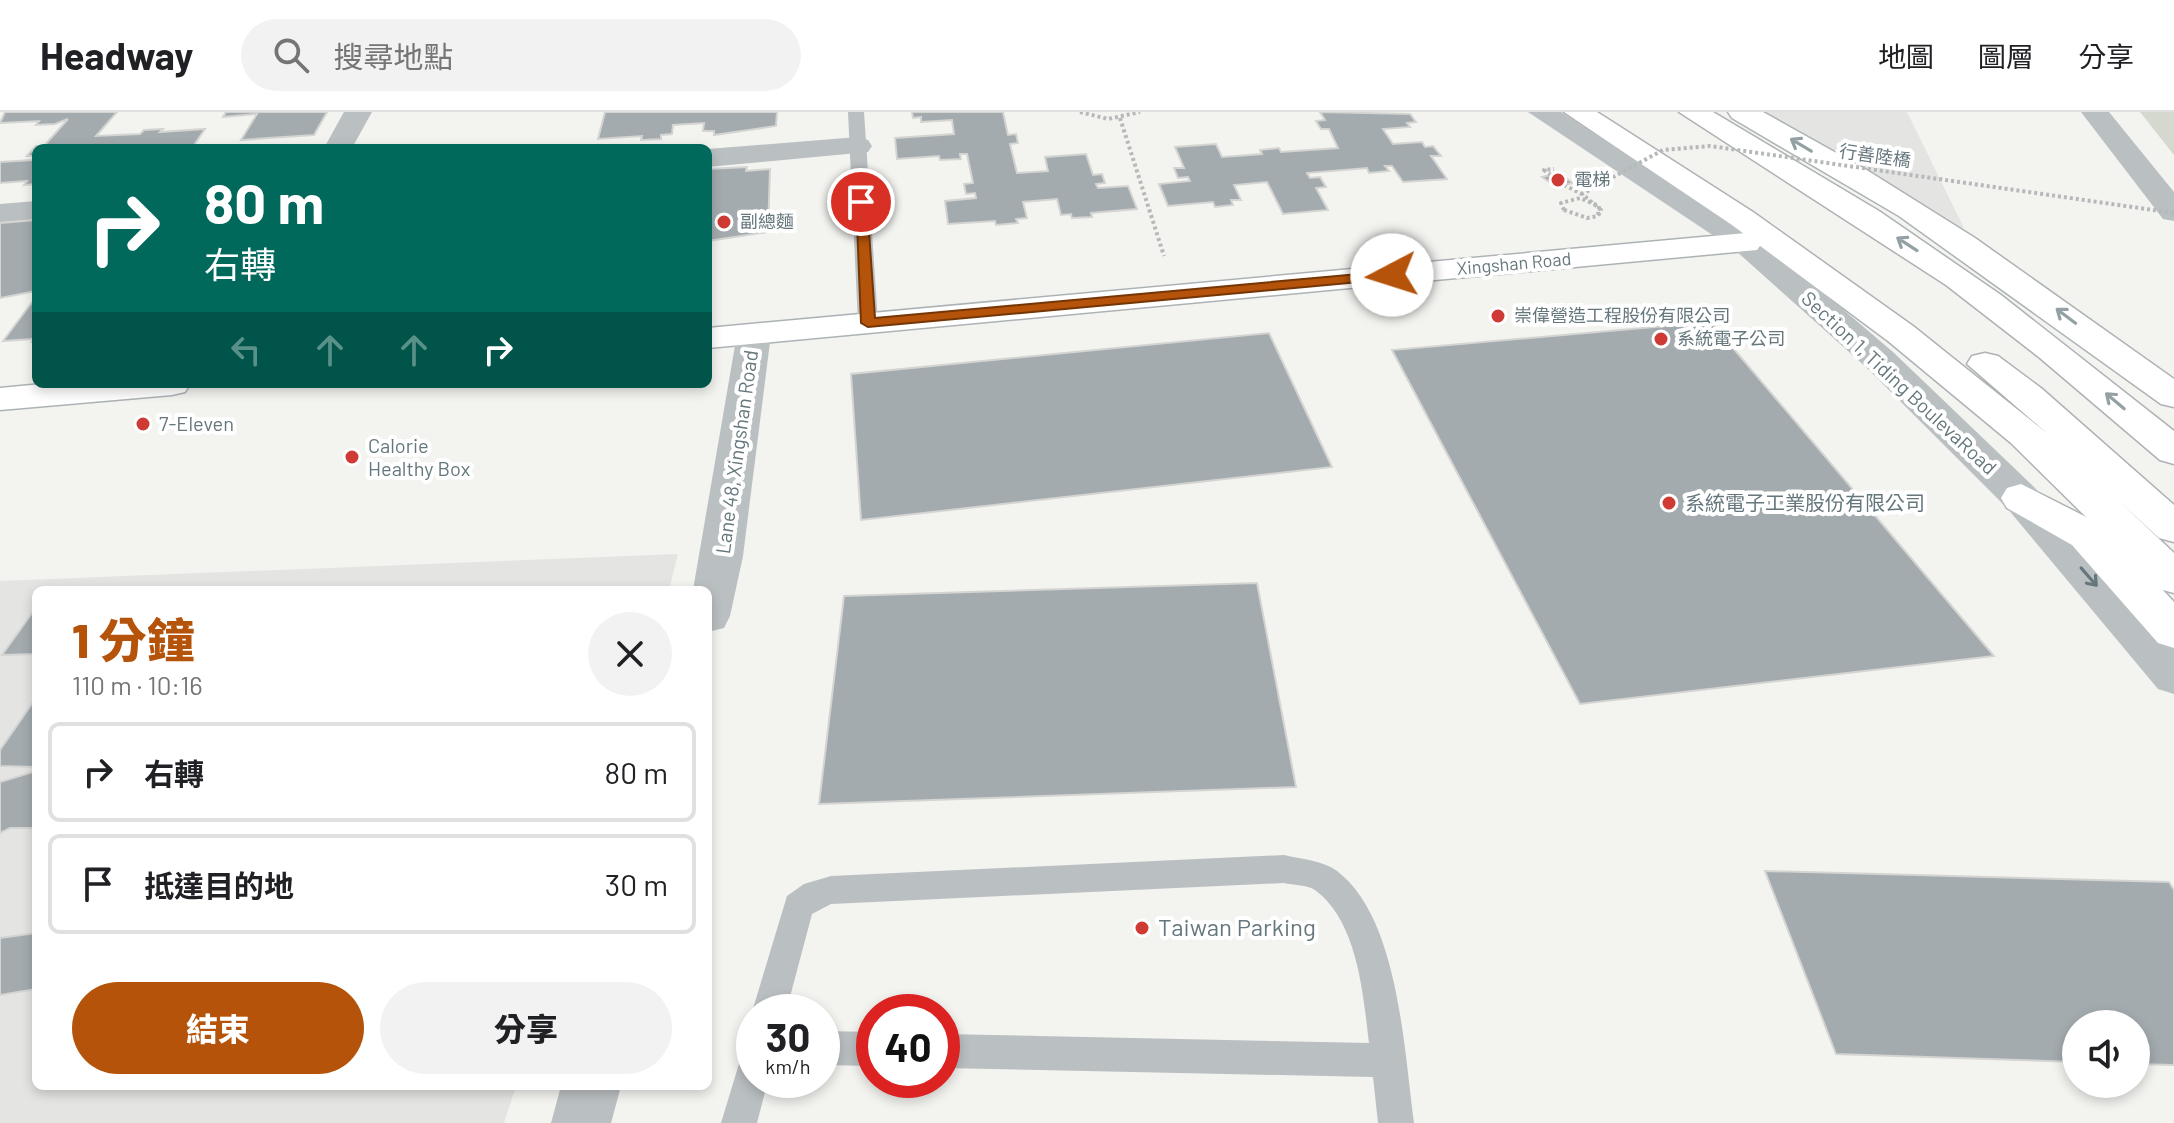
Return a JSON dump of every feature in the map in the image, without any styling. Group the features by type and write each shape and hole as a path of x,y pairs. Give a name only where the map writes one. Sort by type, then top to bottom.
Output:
{"main road":[{"name":"Section 1, Tiding BoulevaRoad","path":"1567,112 1624,144 1859,306 2052,465 2174,589"},
{"path":"1578,112 1684,176 1850,292 2005,417 2174,578"},
{"path":"1618,112 1729,178 1867,273 2028,396 2174,528"},
{"path":"1693,112 1807,178 1927,257 2104,392 2174,451"},
{"path":"1742,112 1911,210 2043,299 2174,396"},
{"name":"Xingshan Road","path":"712,338 1746,243"},
{"path":"0,399 126,388"},
{"path":"2021,498 2087,535 2174,631"}],"street":[{"path":"340,144 358,112"},
{"name":"Section 1, Tiding BoulevaRoad","path":"1542,112 1746,243 1880,360 2021,498 2174,676"},
{"path":"2095,112 2174,212"},
{"path":"712,158 858,146"},
{"path":"0,213 32,210"},
{"name":"Lane 48, Xingshan Road","path":"712,599 722,556 754,334"},
{"path":"581,1123 590,1090"}],"lane":[{"path":"856,112 868,323"},
{"path":"774,994 798,906 815,894 831,890 1284,869 1323,878 1344,897 1371,952 1396,1123"},
{"path":"960,1051 1387,1060"},
{"path":"739,1123 746,1098"}],"path":[{"path":"1080,112 1095,118 1120,118 1140,112"},
{"path":"1120,118 1166,260"},
{"name":"行善陸橋","path":"1582,194 1663,150 1710,146 2174,212"},
{"path":"1564,185 1582,194 1601,210 1598,216 1574,216 1564,210 1561,203 1571,198 1587,199 1599,206 1601,213 1590,218 1574,216"}],"shaded area":[{"path":"1750,112 1907,112 1964,228 1949,225"},
{"path":"2140,112 2174,112 2174,155"},
{"path":"678,554 670,586 32,586 32,1090 515,1090 504,1123 0,1123 0,581"}],"building":[{"path":"5,112 117,112 96,136 140,134 144,130 205,129 195,144 46,144 68,119 55,124 36,125 39,121 0,123"},
{"path":"226,112 327,112 314,135 241,140 257,114 223,117"},
{"path":"605,112 777,112 776,126 714,135 714,131 703,131 704,123 673,125 672,134 661,135 661,139 641,140 642,136 598,139"},
{"path":"912,112 1003,112 1008,135 1016,134 1018,143 1010,144 1017,173 1048,171 1045,157 1086,154 1093,175 1102,174 1105,183 1096,184 1098,188 1128,186 1137,209 1072,218 1071,214 1061,215 1057,199 1023,202 1027,218 1016,219 1018,223 948,224 945,201 976,198 975,193 966,194 964,184 973,183 967,154 960,154 961,159 940,160 939,156 897,159 895,138 954,134 952,120 921,122 921,117 913,118"},
{"path":"1320,112 1410,114 1416,122 1407,123 1410,127 1383,129 1393,144 1422,142 1425,147 1433,146 1441,156 1431,156 1447,179 1403,182 1392,166 1385,166 1389,171 1369,173 1367,168 1307,173 1310,178 1320,177 1326,187 1316,188 1328,210 1283,214 1267,182 1234,185 1241,200 1231,200 1233,205 1215,207 1213,202 1168,206 1159,184 1190,181 1188,177 1178,178 1174,168 1184,168 1175,147 1216,144 1222,157 1262,154 1260,150 1279,148 1281,152 1338,148 1329,129 1321,129 1316,121 1325,120"},
{"path":"32,160 32,184 24,185 27,181 0,183 0,162"},
{"path":"712,169 770,169 768,232 712,240"},
{"name":"電梯","path":"1559,173 1573,183 1556,187 1542,177"},
{"path":"32,220 32,292 0,298 0,223"},
{"path":"32,302 32,339 3,341"},
{"name":"系統電子工業股份有限公司","path":"1711,322 1994,656 1580,704 1392,350"},
{"path":"1269,333 1332,467 861,520 851,374"},
{"path":"1257,583 1296,787 819,804 844,596"},
{"path":"32,613 32,654 2,655"},
{"path":"32,704 32,767 0,766 0,750"},
{"path":"32,772 32,828 10,828 0,833 0,782"},
{"path":"1765,871 2169,882 2174,890 2174,1065 2150,1064 2150,1010 2062,1010 2062,1062 1836,1054"},
{"path":"32,934 32,990 0,995 0,938"}],"place":[{"name":"電梯","path":"1558,180"},
{"name":"副總麵","path":"724,222"},
{"name":"崇偉營造工程股份有限公司","path":"1498,316"},
{"name":"系統電子公司","path":"1661,339"},
{"name":"7-Eleven","path":"143,424"},
{"name":"Calorie Healthy Box","path":"352,457"},
{"name":"系統電子工業股份有限公司","path":"1669,503"},
{"name":"Taiwan Parking","path":"1142,928"}],"route":[{"path":"861,202 868,323 1392,275"}]}
